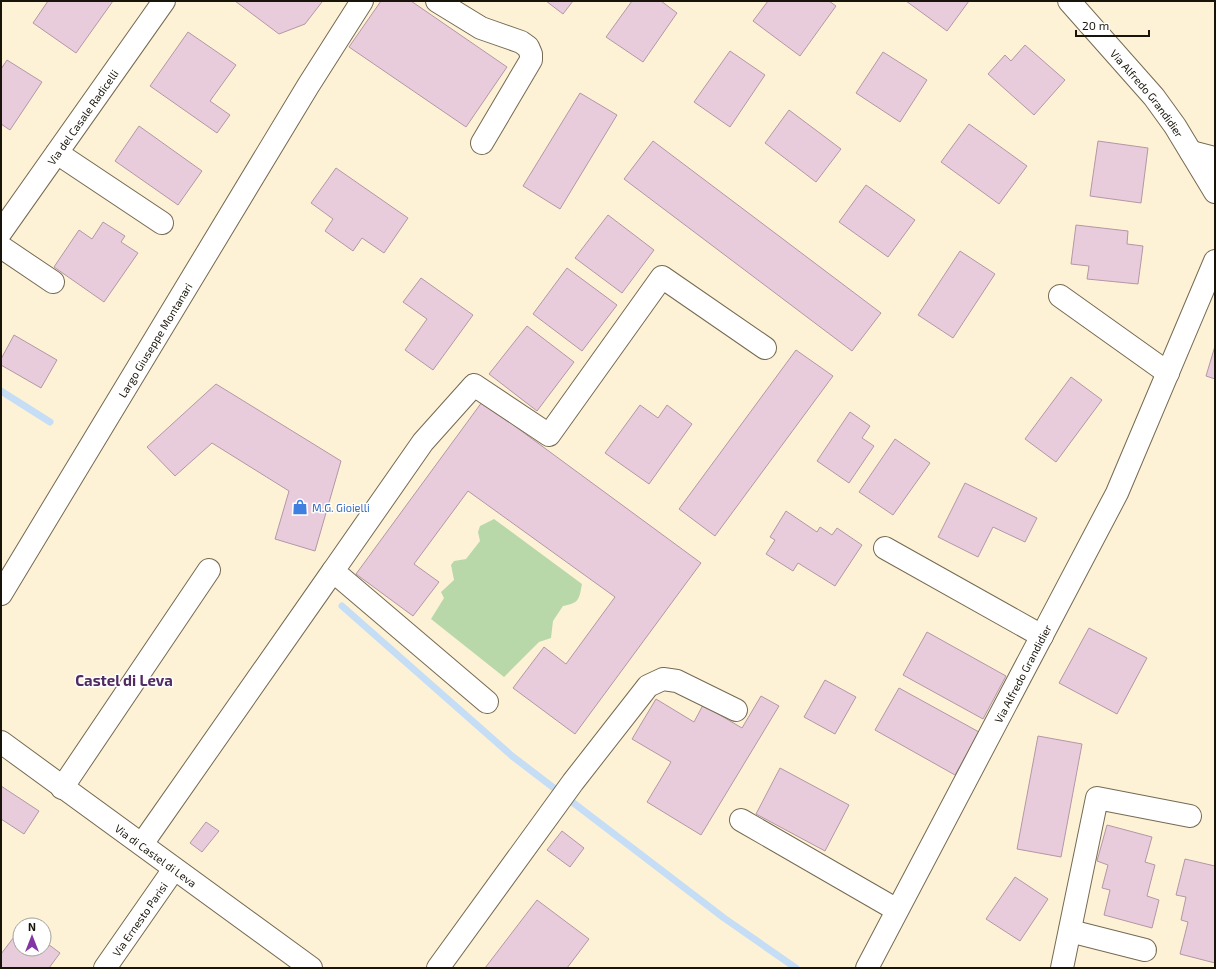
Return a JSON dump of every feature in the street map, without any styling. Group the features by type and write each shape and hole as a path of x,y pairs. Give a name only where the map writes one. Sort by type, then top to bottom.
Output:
{"street":[{"name":"Via del Casale Radicelli","path":"1,232 164,1"},
{"name":"Largo Giuseppe Montanari","path":"1,594 308,86 362,1"},
{"path":"437,1 481,28 521,42 528,47 531,54 531,60 482,143"},
{"name":"Via Alfredo Grandidier","path":"1069,1 1154,97 1191,152 1215,192"},
{"path":"1191,152 1215,158"},
{"path":"57,153 162,223"},
{"path":"1,247 53,282"},
{"name":"Via Alfredo Grandidier","path":"867,968 1117,494 1215,261"},
{"path":"142,844 423,442 474,385 549,435 662,277 765,348"},
{"path":"1060,296 1168,373"},
{"path":"885,548 1042,636"},
{"path":"62,788 208,570"},
{"path":"333,572 487,702"},
{"path":"438,968 573,782 648,686 663,679 677,681 736,710"},
{"name":"Via di Castel di Leva","path":"1,742 62,788 142,844 174,869 311,968"},
{"path":"1062,968 1097,798 1190,816"},
{"path":"741,820 897,910"},
{"name":"Via Ernesto Parisi","path":"105,968 174,869"},
{"path":"1069,937 1145,950"}],"green space":[{"path":"494,519 582,584 577,600 572,604 563,606 553,621 551,638 539,642 504,677 431,619 444,598 441,592 454,580 451,565 454,561 466,559 480,541 478,532 480,526"}],"building":[{"path":"48,1 113,1 76,53 33,23"},
{"path":"235,1 322,2 305,24 279,34"},
{"path":"381,1 411,1 507,67 466,127 349,47"},
{"path":"546,1 573,1 563,14"},
{"path":"632,1 661,1 677,13 643,62 606,37"},
{"path":"768,1 829,1 836,6 800,56 753,21"},
{"path":"906,1 969,1 947,31"},
{"path":"188,32 236,65 210,101 230,115 217,133 150,86"},
{"path":"1025,45 1065,80 1034,115 988,74 1005,55 1011,61"},
{"path":"730,51 765,75 730,127 694,102"},
{"path":"883,52 927,80 900,122 856,93"},
{"path":"7,60 42,82 10,130 1,124 1,69"},
{"path":"580,93 617,115 560,209 523,186"},
{"path":"789,110 841,149 816,182 765,143"},
{"path":"969,124 1027,166 999,204 941,162"},
{"path":"139,126 202,171 178,205 115,161"},
{"path":"653,141 881,313 852,351 624,179"},
{"path":"1098,141 1148,148 1141,203 1090,196"},
{"path":"336,168 408,218 384,253 362,238 353,251 325,231 333,219 311,203"},
{"path":"866,185 915,220 888,257 839,222"},
{"path":"608,215 654,250 622,293 575,258"},
{"path":"103,222 125,236 121,242 138,253 104,302 54,267 79,230 92,239"},
{"path":"1076,225 1128,231 1127,244 1143,246 1138,284 1087,279 1089,266 1071,264"},
{"path":"960,251 995,274 953,338 918,315"},
{"path":"567,268 617,305 582,351 533,314"},
{"path":"421,278 473,315 433,370 405,350 427,319 403,302"},
{"path":"527,326 574,362 537,411 489,374"},
{"path":"14,335 57,360 41,388 1,365 1,359"},
{"path":"1215,346 1215,379 1206,376"},
{"path":"796,350 833,376 715,536 679,509"},
{"path":"1071,377 1102,400 1056,462 1025,439"},
{"path":"216,384 341,461 315,551 275,539 289,491 212,443 175,476 147,447"},
{"path":"482,402 701,563 575,734 513,688 544,647 566,664 615,597 468,491 414,564 439,582 413,616 356,574"},
{"path":"640,405 658,418 667,405 692,424 649,484 605,453"},
{"path":"850,412 870,426 862,438 874,446 849,483 817,461"},
{"path":"895,439 930,463 893,515 859,492"},
{"path":"965,483 1037,518 1025,542 993,527 978,557 938,537"},
{"path":"786,511 817,532 820,527 832,535 837,528 862,545 835,586 798,563 793,571 766,554 775,540 770,537"},
{"path":"1089,628 1147,658 1117,714 1059,683"},
{"path":"927,632 1006,676 983,719 903,675"},
{"path":"825,680 856,697 835,734 804,717"},
{"path":"899,688 979,732 955,775 875,730"},
{"path":"761,696 779,706 701,835 647,802 671,762 632,739 656,699 694,722 703,705 742,728"},
{"path":"1038,736 1082,744 1061,857 1017,849"},
{"path":"780,768 849,805 825,851 756,814"},
{"path":"1,786 39,811 24,834 1,819"},
{"path":"206,822 219,831 202,852 190,843"},
{"path":"1107,825 1152,837 1145,862 1155,865 1147,896 1159,900 1152,928 1104,915 1110,890 1102,888 1108,865 1097,861"},
{"path":"562,831 584,848 570,867 547,850"},
{"path":"1185,859 1215,866 1215,963 1180,954 1188,922 1181,920 1186,897 1176,895"},
{"path":"1015,877 1048,899 1020,941 986,919"},
{"path":"537,900 589,939 567,968 485,968"},
{"path":"12,940 12,957 52,957 52,947 60,953 49,968 1,968 1,954"}],"waterway":[{"path":"1,391 50,422"},
{"path":"342,606 512,756 724,918 796,968"}],"place":[{"name":"M.G. Gioielli","path":"300,507"}],"district":[{"name":"Castel di Leva","path":"124,680"}]}
